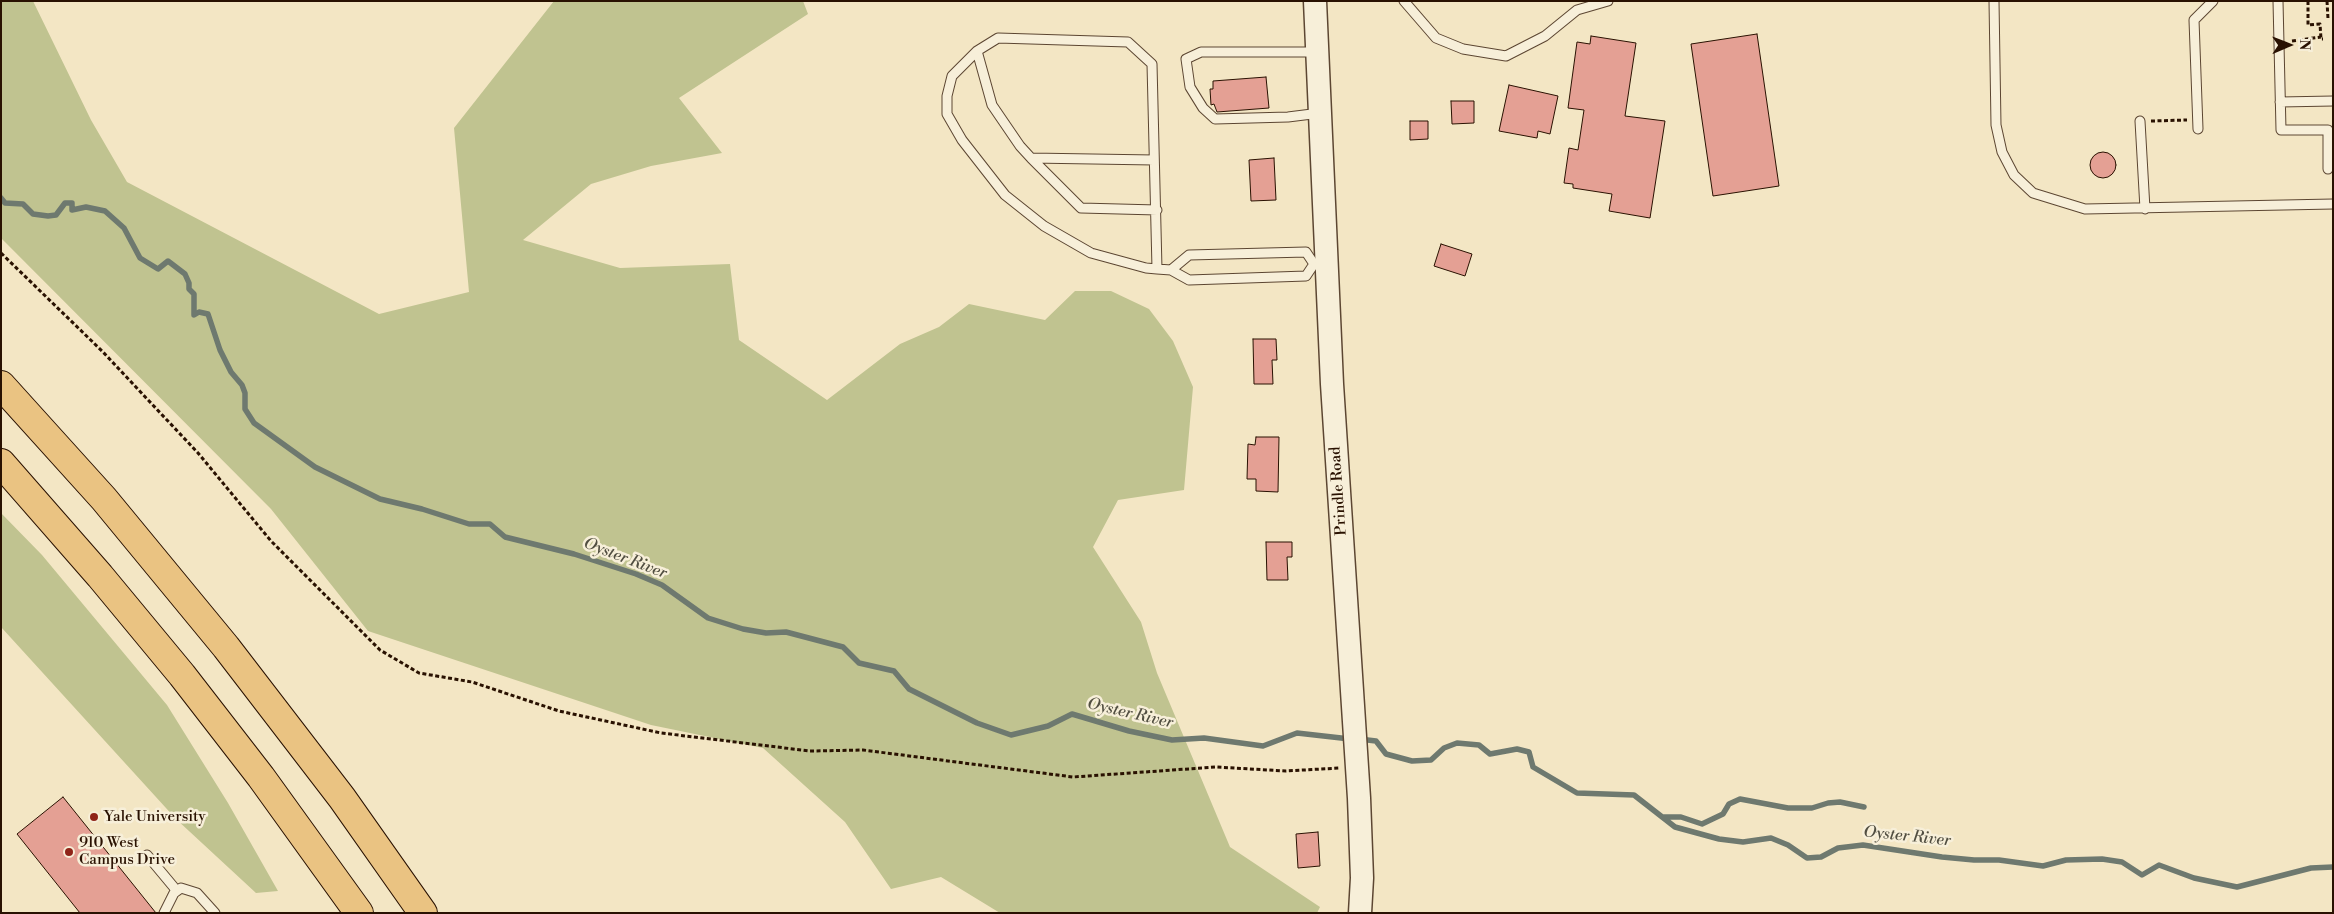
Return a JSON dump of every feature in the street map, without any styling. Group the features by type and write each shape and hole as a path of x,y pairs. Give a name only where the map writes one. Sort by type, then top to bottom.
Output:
{"highway":[{"path":"1,385 134,534 226,647 342,798 423,913"},
{"path":"1,463 100,576 182,675 261,776 359,913"}],"street":[{"name":"Prindle Road","path":"1315,1 1320,113 1320,263 1357,763 1362,878 1360,913"}],"lane":[{"path":"1404,1 1436,38 1463,49 1506,56 1545,36 1577,10 1608,1"},
{"path":"1994,1 1996,125 2002,152 2014,175 2033,193 2085,209 2333,204"},
{"path":"2198,124 2194,20 2213,1"},
{"path":"2278,1 2281,130 2328,130 2328,169"},
{"path":"1158,269 1152,64 1128,42 998,38 977,51 952,76 947,96 947,114 962,140 1006,195 1044,226 1091,253 1146,268 1158,269 1171,270 1189,280 1306,276 1320,263 1306,252 1189,255 1171,270"},
{"path":"977,51 992,105 1020,146 1081,208 1157,210"},
{"path":"1317,60 1201,52 1186,59 1190,87 1202,108 1215,119 1288,117 1320,113"},
{"path":"2280,102 2333,101"},
{"path":"2140,121 2145,209"},
{"path":"1031,158 1154,160"},
{"path":"148,854 177,891"},
{"path":"164,913 174,893 181,888 197,893 215,913"}],"path":[{"path":"2279,41 2322,38 2320,24 2308,25 2308,1"},
{"path":"2327,1 2328,19"},
{"path":"2140,121 2198,124"},
{"path":"1,253 102,351 198,452 285,555 380,650 419,673 472,682 559,711 661,733 810,751 863,750 1073,777 1216,767 1286,771 1357,763"}],"green space":[{"path":"1,1 33,1 91,120 127,182 379,314 469,292 454,128 554,1 803,1 808,14 679,98 722,153 651,166 591,184 523,240 620,268 730,264 739,340 827,400 900,344 939,327 969,304 1045,320 1075,291 1111,291 1149,309 1173,341 1193,387 1184,490 1118,500 1093,547 1141,622 1157,673 1230,847 1320,907 1317,913 1000,913 941,877 891,889 845,822 763,748 651,725 368,631 271,509 1,238"},
{"path":"1,513 42,555 167,705 228,803 278,891 256,893 176,819 1,627"}],"building":[{"path":"1757,34 1779,186 1713,196 1691,44"},
{"path":"1591,36 1636,43 1625,116 1665,121 1650,218 1609,211 1612,194 1573,188 1573,184 1564,183 1569,148 1578,150 1584,110 1568,108 1577,42 1590,44"},
{"path":"1266,77 1269,108 1217,112 1214,104 1211,105 1210,89 1213,89 1213,81"},
{"path":"1509,85 1558,96 1550,134 1538,131 1537,138 1499,131"},
{"path":"1451,101 1474,101 1474,123 1452,124"},
{"path":"1410,121 1428,121 1428,139 1410,140"},
{"path":"2103,152 2112,156 2116,165 2112,174 2103,178 2094,174 2090,165 2094,156"},
{"path":"1274,158 1276,200 1251,201 1249,160"},
{"path":"1441,244 1472,254 1465,276 1434,266"},
{"path":"1253,339 1276,339 1277,360 1272,360 1273,384 1254,384"},
{"path":"1256,437 1279,437 1278,492 1256,491 1256,479 1247,479 1248,444 1255,445"},
{"path":"1266,542 1292,542 1292,557 1287,557 1288,580 1267,580"},
{"name":"910 West Campus Drive","path":"63,797 156,913 80,913 17,834"},
{"path":"1318,832 1320,866 1298,868 1296,834"}],"waterway":[{"name":"Oyster River","path":"1,198 5,203 23,204 33,214 48,216 56,215 65,203 72,203 72,210 86,207 105,211 124,228 140,258 158,269 168,261 185,274 189,283 189,289 194,294 194,315 199,312 208,314 220,350 231,372 242,385 245,393 245,409 254,423 315,467 380,499 422,509 469,524 490,524 505,537 574,554 636,574 662,585 708,618 743,629 766,633 786,632 843,647 859,663 894,671 909,689 977,723 1011,735 1048,726 1072,714 1129,731 1172,740 1204,738 1263,746 1297,733 1350,739"},
{"name":"Oyster River","path":"1359,739 1376,741 1386,754 1412,761 1431,760 1444,748 1457,743 1479,745 1490,754 1517,749 1529,752 1533,767 1577,793 1634,795 1675,827 1719,839 1743,842 1771,838 1788,845 1807,858 1821,857 1838,848 1863,845 1942,857 1999,860 2043,866 2066,860 2102,859 2122,862 2142,875 2159,865 2194,878 2237,887 2311,868 2333,867"},
{"path":"1664,817 1681,817 1702,824 1723,814 1729,804 1740,799 1788,808 1812,808 1828,803 1840,802 1864,807"}],"place":[{"name":"Yale University","path":"94,817"},
{"name":"910 West Campus Drive","path":"69,852"}]}
